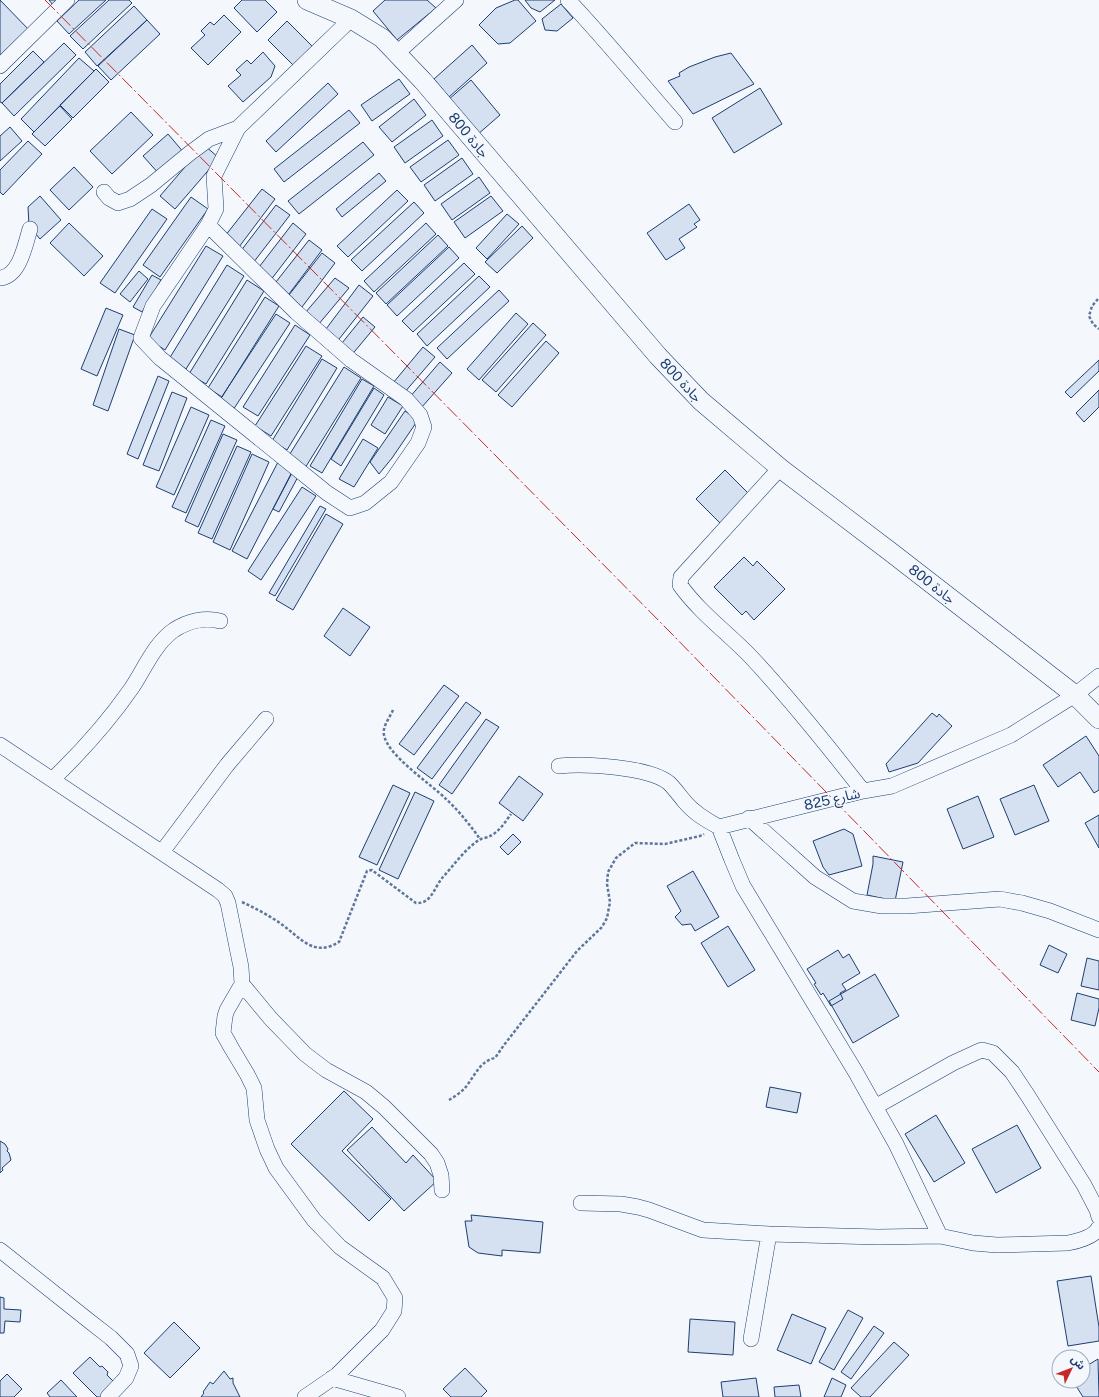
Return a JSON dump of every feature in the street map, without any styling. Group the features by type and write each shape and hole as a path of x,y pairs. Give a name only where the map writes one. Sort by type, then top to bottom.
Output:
{"main road":[{"name":"جادة 800","path":"307,0 351,19 382,38 397,53 423,81 658,356 701,402 780,468 1075,695 1099,719"}],"street":[{"path":"0,66 67,0"},
{"path":"397,53 456,0"},
{"path":"568,0 591,24 632,74 675,122"},
{"path":"208,225 296,312 351,360 406,399 420,415 424,427 418,443 391,482 365,503 350,508 327,493 160,358 142,338 153,306 208,225 216,209 214,176 238,128 351,19"},
{"path":"104,192 109,198 118,203 130,199 151,185 209,139 238,128"},
{"path":"0,278 11,274 16,268 30,229"},
{"path":"780,468 684,574 680,581 680,585 705,614 750,657 809,722 863,791"},
{"path":"52,779 77,755 112,714 132,688 146,664 165,638 174,630 190,622 211,619 220,621"},
{"name":"شارع 825","path":"719,827 749,818 863,791 892,786 1011,735 1075,695 1099,676"},
{"path":"162,852 227,765 266,719"},
{"path":"0,745 162,852 218,890 226,898 234,927 241,967 242,984 227,1010 223,1032 248,1074 254,1088 257,1120 267,1150 276,1168 314,1220 340,1247 383,1278 395,1298 394,1311 382,1330 358,1355 332,1378 305,1397"},
{"path":"559,766 583,765 614,767 642,772 658,778 671,785 685,803 702,818 719,827 744,886 896,1144 940,1236"},
{"path":"749,818 815,877 854,901 882,906 907,906 1000,899 1022,903 1050,911 1099,930"},
{"path":"242,984 271,1020 305,1054 326,1070 351,1083 378,1102 431,1154 437,1163 441,1175 442,1190"},
{"path":"875,1107 954,1062 982,1050 993,1053 1012,1072 1028,1096 1084,1186 1099,1217"},
{"path":"581,1203 621,1204 638,1207 703,1230 769,1234 878,1237 940,1236 973,1243 1020,1245 1079,1241 1097,1231 1099,1227"},
{"path":"752,1339 769,1234"},
{"path":"0,1250 111,1338 127,1354 131,1366 126,1378 108,1397"},
{"path":"332,1378 398,1397"}],"path":[{"path":"1098,299 1092,306 1089,316 1093,324 1099,329"},
{"path":"393,710 383,729 383,735 387,745 410,768 446,798 480,839"},
{"path":"226,898 239,900 280,923 303,943 316,947 330,947 339,942 367,871 372,870 416,903 421,904 430,898 441,879 469,848 480,839 491,836 504,824 511,814"},
{"path":"449,1100 464,1089 484,1063 489,1059 495,1058 577,951 602,927 607,918 610,902 607,884 608,872 616,858 635,843 665,844 700,836 719,827"}],"building":[{"path":"0,0 31,32 4,59 0,55"},
{"path":"49,0 58,0 53,5"},
{"path":"79,0 106,0 69,34 57,21"},
{"path":"109,0 129,0 132,3 83,49 70,36"},
{"path":"242,0 265,0 277,12 257,32 234,8"},
{"path":"385,0 427,0 436,8 397,40 373,11"},
{"path":"518,0 536,21 510,43 498,44 479,25 496,8"},
{"path":"525,0 555,0 540,12 531,8"},
{"path":"561,4 573,18 557,31 545,30 542,19"},
{"path":"134,6 147,20 97,66 85,52"},
{"path":"224,15 241,32 208,65 191,48 205,35 201,31 210,22 214,25"},
{"path":"147,20 160,34 111,80 98,66"},
{"path":"287,21 313,47 294,66 268,40"},
{"path":"64,43 76,55 14,116 2,103"},
{"path":"472,45 487,63 449,97 434,79"},
{"path":"33,51 44,62 2,103 0,102 0,84"},
{"path":"263,52 275,66 271,77 243,102 228,86 241,75 236,70 247,60 251,64"},
{"path":"731,53 754,84 693,114 668,81 680,76 679,73 689,67 715,57"},
{"path":"79,58 94,71 34,132 21,119"},
{"path":"96,69 109,82 73,118 60,105"},
{"path":"399,79 410,94 372,121 361,105"},
{"path":"471,80 500,115 477,135 448,100"},
{"path":"328,83 338,94 276,152 266,141"},
{"path":"760,88 782,124 734,153 712,118"},
{"path":"414,99 426,115 392,142 379,127"},
{"path":"60,106 72,119 45,146 32,134"},
{"path":"349,110 360,123 284,182 274,169"},
{"path":"131,112 153,135 112,174 90,151"},
{"path":"432,120 443,136 405,163 394,147"},
{"path":"10,127 22,141 0,161 0,136"},
{"path":"168,134 185,154 160,175 143,156"},
{"path":"448,140 459,155 421,182 410,167"},
{"path":"28,141 42,154 3,195 0,192 0,170"},
{"path":"363,142 374,155 299,214 288,201"},
{"path":"204,145 219,158 175,209 160,196"},
{"path":"462,158 473,174 435,201 424,185"},
{"path":"74,167 93,187 69,210 50,190"},
{"path":"379,173 386,181 342,217 336,209"},
{"path":"479,177 490,193 452,220 441,204"},
{"path":"262,189 275,199 239,247 225,236"},
{"path":"397,190 408,201 348,257 337,246"},
{"path":"40,196 61,220 40,239 29,226 28,207"},
{"path":"491,196 503,211 465,238 454,222"},
{"path":"191,197 208,209 160,277 143,265"},
{"path":"414,202 424,213 362,271 351,260"},
{"path":"689,204 700,220 694,224 697,227 679,239 685,248 666,260 647,233"},
{"path":"276,205 290,215 253,263 240,252"},
{"path":"152,209 167,219 115,293 100,283"},
{"path":"507,214 519,224 487,259 476,248"},
{"path":"69,223 103,256 84,276 50,243"},
{"path":"293,223 306,234 270,281 256,271"},
{"path":"426,223 436,234 374,292 364,281"},
{"path":"522,226 533,238 497,273 485,262"},
{"path":"438,235 448,246 386,304 376,293"},
{"path":"309,240 322,250 286,298 272,287"},
{"path":"206,246 223,256 165,350 148,339"},
{"path":"449,247 459,258 397,316 387,305"},
{"path":"322,253 335,263 299,311 285,300"},
{"path":"464,263 475,274 413,332 402,321"},
{"path":"227,265 244,276 186,369 169,359"},
{"path":"139,271 148,279 130,302 120,294"},
{"path":"152,275 161,280 142,312 133,307"},
{"path":"479,276 490,287 427,346 417,334"},
{"path":"335,278 349,288 318,325 305,313"},
{"path":"247,280 264,291 206,384 189,374"},
{"path":"359,285 373,296 336,343 323,333"},
{"path":"499,290 509,301 447,359 437,348"},
{"path":"265,297 279,306 222,397 208,388"},
{"path":"106,308 123,315 97,376 81,369"},
{"path":"516,313 528,324 479,380 467,369"},
{"path":"276,314 290,323 233,410 219,401"},
{"path":"363,317 375,327 350,357 338,348"},
{"path":"533,323 546,335 496,392 482,380"},
{"path":"295,325 310,335 258,416 243,407"},
{"path":"119,329 135,335 108,411 93,405"},
{"path":"546,341 559,353 512,407 498,395"},
{"path":"306,346 322,356 271,436 255,426"},
{"path":"423,347 435,357 404,393 393,383"},
{"path":"322,359 337,368 287,450 272,441"},
{"path":"1099,360 1099,371 1071,398 1065,392"},
{"path":"440,362 452,373 421,408 409,398"},
{"path":"344,367 361,378 305,468 288,457"},
{"path":"158,376 169,381 138,459 127,454"},
{"path":"362,379 374,386 322,473 310,466"},
{"path":"374,388 384,395 341,466 331,459"},
{"path":"1099,390 1099,407 1084,422 1076,413"},
{"path":"172,392 187,398 159,471 143,465"},
{"path":"388,397 403,406 385,434 371,425"},
{"path":"191,407 209,415 174,495 156,487"},
{"path":"405,411 418,420 379,474 370,462"},
{"path":"211,420 225,426 186,513 172,507"},
{"path":"223,434 237,440 198,527 185,521"},
{"path":"363,439 378,448 354,487 339,479"},
{"path":"237,446 251,452 212,539 198,533"},
{"path":"252,454 269,462 230,550 213,542"},
{"path":"278,462 293,470 247,559 232,551"},
{"path":"725,470 750,495 721,524 696,499"},
{"path":"293,471 299,475 279,512 273,509"},
{"path":"302,487 316,496 261,580 248,571"},
{"path":"320,506 326,509 275,596 269,593"},
{"path":"326,514 343,524 293,610 276,600"},
{"path":"744,557 753,566 757,561 785,589 754,620 746,611 742,615 714,587"},
{"path":"343,608 370,627 350,656 324,636"},
{"path":"444,685 459,696 414,755 399,744"},
{"path":"466,702 481,713 432,779 417,768"},
{"path":"932,713 937,717 939,714 952,726 918,763 889,772 886,764"},
{"path":"486,719 499,727 452,794 439,785"},
{"path":"1086,736 1099,756 1099,790 1094,793 1080,772 1058,787 1043,765"},
{"path":"519,776 543,794 523,821 499,803"},
{"path":"393,785 410,793 377,865 359,857"},
{"path":"1034,785 1049,821 1015,835 1000,799"},
{"path":"415,792 434,801 398,879 379,870"},
{"path":"978,796 994,837 963,849 947,809"},
{"path":"1099,815 1099,848 1085,823"},
{"path":"844,829 853,834 862,866 829,875 823,867 813,841"},
{"path":"513,834 521,842 508,855 500,847"},
{"path":"873,856 903,862 895,901 867,895 873,864"},
{"path":"693,871 719,917 695,931 691,924 682,925 675,917 681,911 667,886"},
{"path":"728,926 755,970 728,987 701,943"},
{"path":"1049,945 1067,954 1058,973 1040,965"},
{"path":"838,950 843,958 849,954 860,973 842,984 846,990 840,993 843,999 831,1006 823,993 821,995 814,984 816,983 807,969"},
{"path":"1087,958 1099,961 1099,990 1081,986"},
{"path":"875,974 899,1016 853,1043 829,1001"},
{"path":"1077,993 1099,999 1099,1008 1095,1026 1071,1020"},
{"path":"770,1087 801,1093 797,1113 766,1107"},
{"path":"344,1091 373,1119 342,1151 391,1199 369,1221 291,1144"},
{"path":"936,1115 965,1163 934,1182 905,1134"},
{"path":"1017,1125 1041,1168 996,1193 972,1149"},
{"path":"372,1127 406,1163 413,1155 437,1181 404,1211 347,1150"},
{"path":"0,1141 5,1144 8,1149 7,1151 11,1160 2,1168 3,1170 0,1173"},
{"path":"471,1215 543,1222 540,1253 502,1250 502,1256 478,1253 469,1247 465,1221 472,1221"},
{"path":"1091,1276 1099,1327 1099,1341 1068,1346 1057,1281"},
{"path":"0,1297 4,1298 4,1309 21,1310 20,1322 5,1321 4,1333 0,1333"},
{"path":"848,1310 863,1318 834,1370 819,1362"},
{"path":"792,1314 826,1328 811,1364 777,1350"},
{"path":"690,1319 735,1322 733,1355 688,1352"},
{"path":"174,1322 200,1348 170,1378 144,1353"},
{"path":"874,1326 884,1333 851,1379 841,1372"},
{"path":"894,1342 909,1355 870,1397 861,1397 851,1388"},
{"path":"90,1357 100,1367 102,1366 108,1372 107,1375 113,1381 102,1397 97,1397 73,1373"},
{"path":"1098,1359 1099,1397 1083,1397 1078,1389 1091,1389 1091,1363"},
{"path":"465,1368 487,1391 481,1397 451,1397 443,1389"},
{"path":"224,1371 230,1379 233,1378 233,1383 240,1397 201,1397 210,1382 213,1384"},
{"path":"7,1374 22,1389 14,1397 0,1397 0,1381"},
{"path":"756,1378 759,1397 723,1397 721,1382"},
{"path":"832,1378 846,1385 841,1397 824,1397"},
{"path":"61,1380 77,1397 50,1397 47,1393"},
{"path":"799,1385 801,1397 775,1397 774,1387"}],"power":[{"path":"45,0 670,632 1099,1072"}]}
